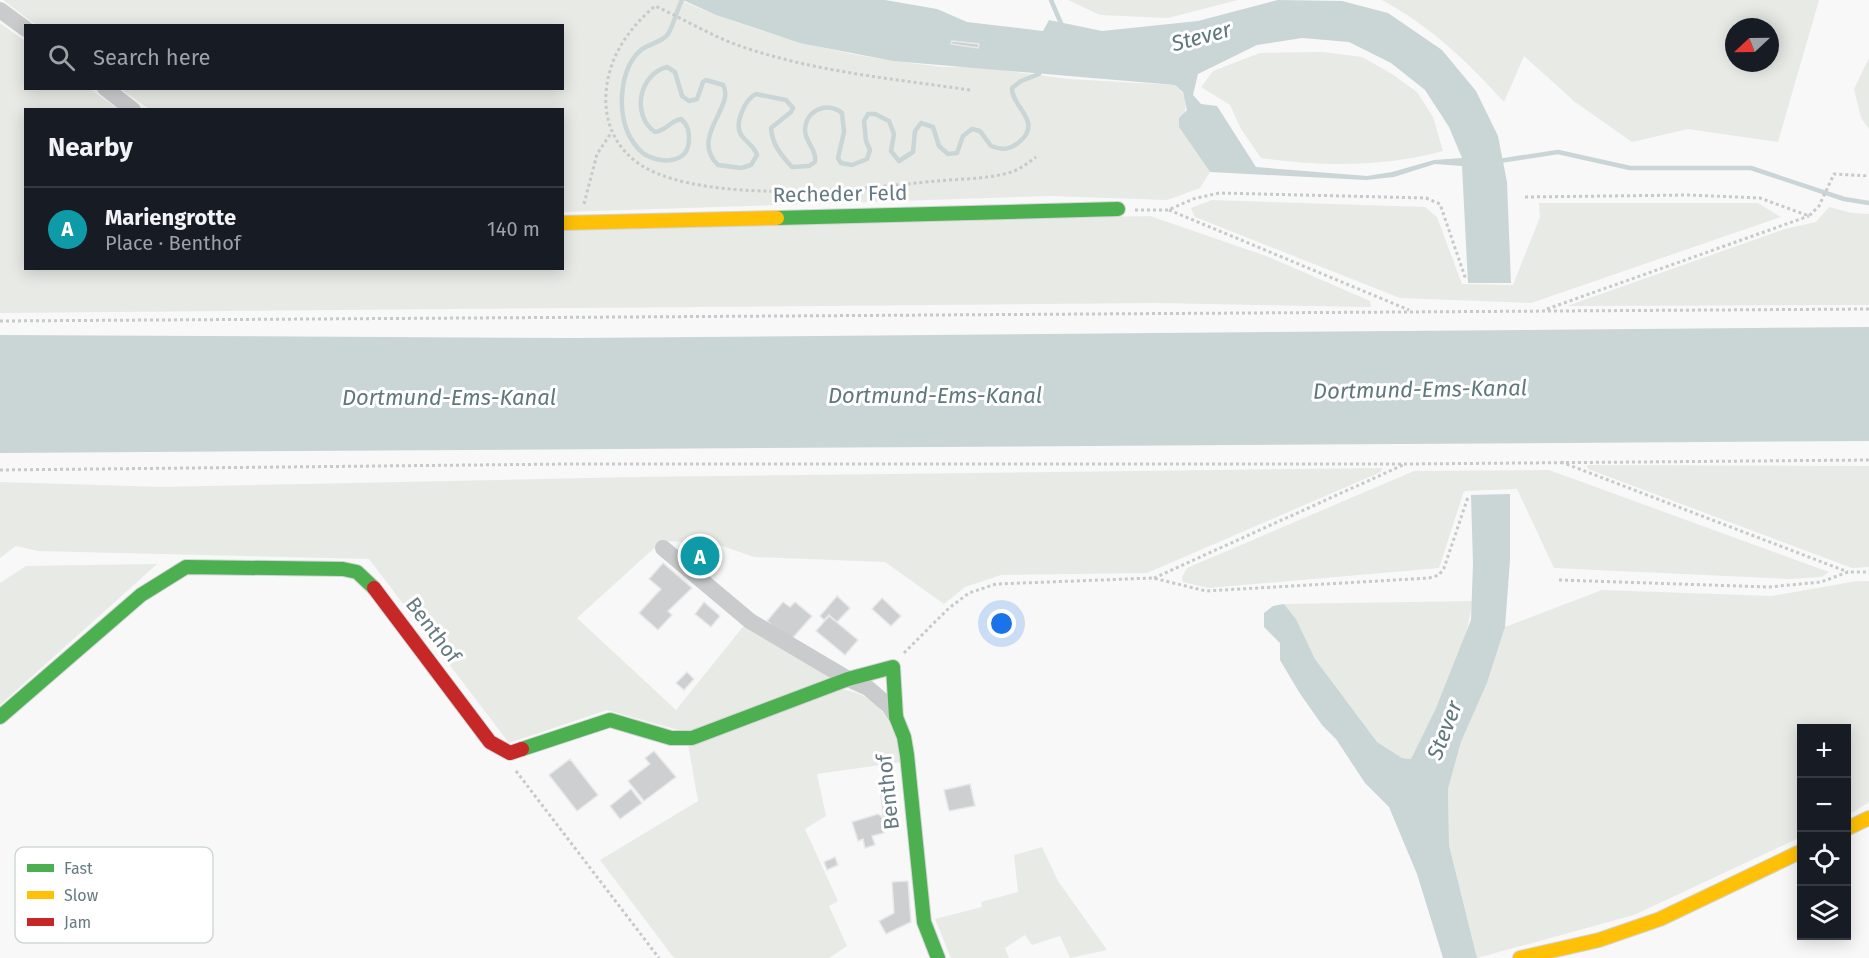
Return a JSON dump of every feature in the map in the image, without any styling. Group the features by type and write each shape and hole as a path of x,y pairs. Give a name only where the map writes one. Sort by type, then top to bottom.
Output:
{"street":[{"path":"0,10 24,28"},
{"path":"108,90 130,108"},
{"name":"Recheder Feld","path":"564,223 1118,209"},
{"path":"663,548 750,621 848,679 868,688 889,706 896,717"},
{"name":"Benthof","path":"0,717 141,595 186,567 343,569 357,572 367,579 490,742 501,751"},
{"path":"501,751 510,753 521,751 610,720 625,722 669,738 680,740 692,738 848,679 893,667"},
{"name":"Benthof","path":"893,667 896,717 904,736 907,755 924,922 938,958"},
{"path":"1851,827 1869,818"},
{"path":"1520,958 1599,940 1660,919 1797,852"}],"path":[{"path":"970,90 856,73 762,53 740,46 655,6 622,43 610,68 605,109 611,133 624,150 643,166 689,182 748,189 851,190 978,177 1007,173 1036,157"},
{"path":"579,223 597,154 611,133"},
{"path":"1542,311 1809,216 1818,206 1834,174 1869,176"},
{"path":"1168,210 1193,199 1218,193 1426,198 1440,204 1466,280"},
{"path":"1525,196 1688,195 1760,198 1809,216"},
{"path":"1118,209 1168,210 1411,310"},
{"path":"0,321 1411,310 1869,309"},
{"path":"0,470 567,464 1406,464 1869,460"},
{"path":"1560,461 1848,572"},
{"path":"1153,578 1406,464"},
{"path":"893,667 919,636 950,608 969,593 996,584 1153,578 1206,591 1429,578 1438,575 1444,568 1468,497"},
{"path":"1559,580 1769,587 1821,582 1848,572 1869,572"},
{"path":"501,751 659,958"}],"shaded area":[{"path":"3,0 680,0 738,23 797,41 857,55 932,66 972,66 1069,79 1175,85 1183,94 1186,104 1179,127 1210,172 1200,188 1167,200 1050,196 564,212 564,108 148,108 122,90 564,90 564,24 34,24"},
{"path":"1068,0 1238,0 1168,18 1100,15"},
{"path":"1382,0 1819,0 1778,142 1688,129 1632,142 1575,102 1524,56 1504,102 1447,45 1416,21"},
{"path":"0,23 24,40 24,90 91,90 117,108 24,108 24,270 564,270 564,229 1150,216 1269,257 1370,301 1371,307 1155,303 0,313"},
{"path":"1323,52 1362,57 1417,92 1433,117 1443,151 1398,160 1352,164 1306,163 1261,158 1241,129 1230,105 1201,87 1213,71 1260,53"},
{"path":"1869,58 1869,129 1861,118 1854,89"},
{"path":"1212,200 1425,207 1437,217 1462,284 1513,285 1540,217 1539,203 1758,203 1781,217 1531,303 1400,298 1195,217 1191,208"},
{"path":"1829,207 1852,213 1869,214 1869,305 1567,306 1785,229 1816,222"},
{"path":"1587,465 1869,466 1869,567 1852,568 1588,469"},
{"path":"1382,468 1381,472 1147,573 1001,575 965,587 944,604 885,562 754,557 714,543 662,541 577,618 676,710 746,623 830,677 689,733 607,710 509,743 369,559 38,551 16,546 0,558 0,482 161,487 636,477"},
{"path":"1549,470 1829,572 1822,577 1789,579 1554,568 1517,489 1464,491 1439,568 1209,588 1183,582 1182,577 1187,568 1414,471"},
{"path":"157,564 0,705 0,583 26,566"},
{"path":"1857,581 1869,581 1869,802 1851,813 1851,724 1797,724 1797,839 1634,915 1477,958 1449,845 1448,789 1461,742 1487,683 1505,627 1602,590 1772,596"},
{"path":"1472,601 1457,660 1411,759 1402,758 1377,742 1315,659 1296,619 1284,604"},
{"path":"838,689 853,691 865,696 883,713 895,735 902,762 817,774 826,816 805,829 838,901 829,906 847,946 829,958 674,958 600,860 698,801 688,744"},
{"path":"1042,847 1058,881 1107,950 1070,958 1060,936 1032,945 1025,935 1005,948 1009,958 951,958 935,919 982,907 981,902 1018,892 1014,855"}],"water":[{"name":"Stever","path":"683,0 885,0 937,9 967,22 1043,31 1049,20 1102,31 1198,21 1278,0 1342,1 1388,13 1442,50 1476,91 1498,136 1507,182 1511,283 1468,283 1462,166 1435,164 1394,177 1366,180 1210,172 1179,127 1179,118 1187,110 1183,92 1175,85 893,61 800,43 716,15","holes":["1302,38 1349,42 1391,63 1425,90 1449,127 1462,158 1434,160 1392,172 1367,176 1256,167 1217,106 1201,104 1193,95 1198,74 1257,45"]},
{"name":"Dortmund-Ems-Kanal","path":"1869,327 1869,441 0,453 0,335 575,338"},
{"name":"Stever","path":"1510,494 1510,560 1505,627 1487,683 1461,742 1448,789 1449,845 1477,958 1443,958 1417,874 1389,807 1365,783 1336,739 1322,725 1299,692 1280,660 1280,643 1264,627 1264,613 1273,606 1284,604 1296,619 1315,659 1377,742 1402,758 1411,759 1436,708 1471,620 1473,563 1471,495"}],"building":[{"path":"952,41 979,44 978,48 951,44"},
{"path":"663,563 692,588 668,611 672,615 658,630 639,613 661,589 649,579"},
{"path":"837,596 850,608 837,622 829,615 824,620 820,616"},
{"path":"882,598 901,616 891,626 872,609"},
{"path":"704,602 720,616 711,627 695,614"},
{"path":"783,602 790,607 795,602 812,616 790,641 767,621"},
{"path":"829,616 858,640 845,655 816,631"},
{"path":"687,672 694,679 684,690 676,683"},
{"path":"654,751 676,777 644,801 628,781 650,764 645,758"},
{"path":"570,759 598,795 577,811 549,775"},
{"path":"970,784 975,806 949,811 944,790"},
{"path":"895,786 899,826 884,827 880,787"},
{"path":"631,789 642,803 620,819 610,806"},
{"path":"878,814 882,817 884,833 872,836 875,845 865,848 863,839 858,841 852,822"},
{"path":"835,857 838,865 827,870 824,862"},
{"path":"908,881 911,922 886,934 879,921 894,913 892,882"}],"waterway":[{"path":"682,0 668,34 641,50 634,57 623,86 622,108 629,135 644,154 658,159 679,158 688,148 689,140 688,128 681,119 655,132 647,125 643,116 641,106 645,86 657,71 667,67 675,72 682,96 689,101 697,99 703,82 706,80 723,85 724,102 710,133 708,144 710,154 718,165 741,168 751,165 757,155 742,136 739,126 744,107 756,94 786,100 793,108 771,128 775,145 792,167 809,166 815,162 805,131 806,124 813,113 824,108 836,109 842,113 844,132 838,158 841,163 852,165 867,159 870,150 866,141 864,121 868,114 875,114 889,121 894,134 891,151 899,161 913,152 915,131 921,123 933,127 939,146 948,154 957,153 963,136 972,129 980,131 991,146 1002,149 1012,147 1025,135 1028,128 1028,121 1016,102 1012,88 1021,81 1039,74"},
{"path":"1051,0 1063,28"},
{"path":"1499,161 1558,152 1630,168 1751,168 1844,199 1869,203"}],"traffic: fast":[{"path":"777,218 1118,209"},
{"path":"0,717 141,595 186,567 343,569 357,572 374,588"},
{"path":"522,749 610,720 671,738 692,738 848,679 893,667 896,717 904,737 907,755 924,922 938,958"}],"traffic: slow":[{"path":"564,223 777,218"},
{"path":"1851,827 1869,818"},
{"path":"1520,958 1599,940 1660,919 1797,853"}],"traffic: jam":[{"path":"374,588 490,742 510,753 522,749"}],"place":[{"name":"Mariengrotte","path":"700,556"}]}
